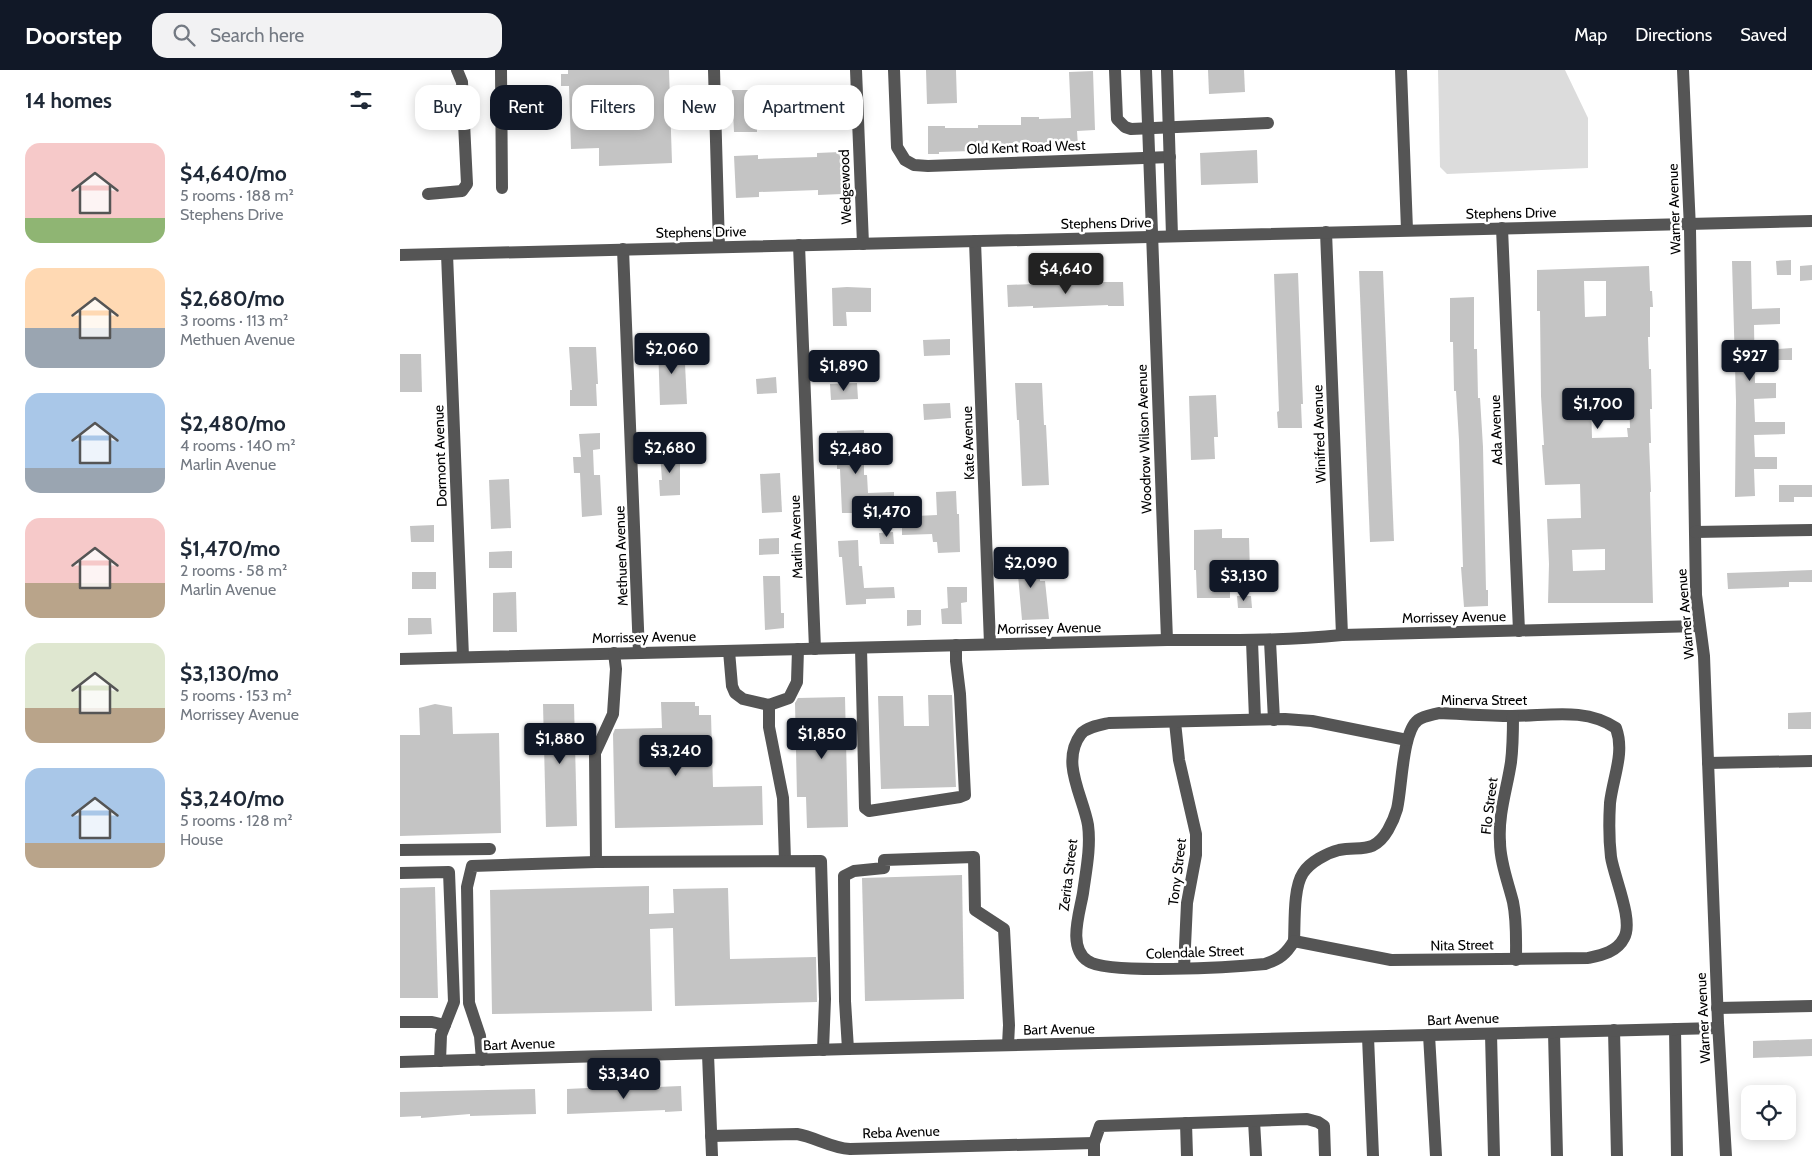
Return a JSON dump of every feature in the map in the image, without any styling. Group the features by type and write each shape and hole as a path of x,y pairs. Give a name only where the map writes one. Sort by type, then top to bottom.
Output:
{"street":[{"path":"428,194 462,191 467,184 462,82 457,70"},
{"path":"501,70 502,188"},
{"path":"714,70 719,247"},
{"name":"Wedgewood","path":"856,70 863,244"},
{"name":"Old Kent Road West","path":"894,70 897,147 905,160 914,165 1170,157"},
{"path":"1115,70 1117,119 1124,127 1131,129 1268,123"},
{"name":"Woodrow Wilson Avenue","path":"1146,70 1167,640"},
{"path":"1167,70 1172,236"},
{"path":"1401,70 1407,230"},
{"name":"Warner Avenue","path":"1683,70 1690,223 1695,532 1699,626 1704,656 1717,1008 1726,1156"},
{"name":"Stephens Drive","path":"400,255 1812,221"},
{"name":"Ada Avenue","path":"1502,228 1519,631"},
{"name":"Winifred Avenue","path":"1326,232 1342,635"},
{"name":"Kate Avenue","path":"975,241 990,644"},
{"name":"Marlin Avenue","path":"799,245 815,648"},
{"name":"Methuen Avenue","path":"623,249 639,652"},
{"name":"Dormont Avenue","path":"447,254 463,657"},
{"path":"1695,532 1812,530"},
{"name":"Morrissey Avenue","path":"400,659 1167,640 1300,640 1342,635 1699,626"},
{"path":"1252,640 1255,719"},
{"path":"1270,640 1274,720"},
{"path":"861,648 865,808 868,811 960,798 965,795 956,645"},
{"path":"729,651 730,676 735,693 743,699 769,705 789,698 794,689 797,682 798,649"},
{"path":"596,862 596,753 613,714 616,669 614,653"},
{"path":"769,705 769,726 783,798 785,861"},
{"name":"Minerva Street","path":"1294,941 1297,891 1303,873 1328,854 1339,850 1367,848 1374,845 1384,836 1393,822 1397,807 1411,728 1417,720 1440,713 1513,716 1588,715 1605,720 1616,728 1620,745 1619,760 1610,802 1611,855 1614,876 1625,910 1627,923 1625,938"},
{"name":"Flo Street","path":"1513,716 1513,746 1499,824 1500,844 1516,921 1516,960"},
{"path":"1175,722 1255,719 1312,720 1408,740"},
{"name":"Zerita Street","path":"1087,961 1078,949 1076,933 1084,888 1088,825 1072,770 1074,750 1082,733 1094,726 1109,723 1175,722"},
{"name":"Tony Street","path":"1175,722 1179,760 1196,834 1192,881 1187,903 1184,968"},
{"path":"1708,763 1812,761"},
{"path":"400,850 490,849"},
{"path":"848,1049 845,1001 844,876 854,871 884,868 884,860 974,857 975,910 1004,929 1009,1025 1008,1045"},
{"path":"482,1060 480,1036 469,1003 467,887 472,866 596,862 822,861 825,999 823,1050"},
{"path":"400,873 449,872 454,1002 441,1035 440,1061"},
{"name":"Nita Street","path":"1294,941 1391,960 1516,960 1588,958 1604,954 1615,948 1625,938"},
{"name":"Colendale Street","path":"1087,961 1106,966 1143,969 1265,964 1280,959 1294,941"},
{"path":"1717,1008 1812,1006"},
{"path":"400,1022 432,1022 445,1025"},
{"name":"Bart Avenue","path":"400,1062 1718,1028"},
{"path":"1675,1029 1677,1156"},
{"path":"1614,1030 1617,1156"},
{"path":"1554,1032 1556,1156"},
{"path":"1491,1034 1494,1156"},
{"path":"1429,1035 1436,1156"},
{"path":"1368,1037 1372,1156"},
{"path":"708,1054 712,1156"},
{"path":"1094,1156 1094,1143 1100,1126 1307,1118 1324,1126 1325,1156"},
{"path":"1254,1121 1256,1156"},
{"path":"1186,1123 1187,1156"},
{"name":"Reba Avenue","path":"711,1136 796,1134 809,1136 835,1146 850,1149 1094,1143"}],"shaded area":[{"path":"1438,70 1565,70 1588,118 1588,168 1447,174 1440,167"}],"building":[{"path":"568,70 669,70 669,85 664,85 664,130 671,130 672,163 599,166 599,148 571,149 569,86 561,85 561,74 568,74"},
{"path":"926,70 956,70 957,103 927,104"},
{"path":"1208,70 1244,70 1245,92 1209,94"},
{"path":"1093,71 1095,130 1077,131 1078,146 1038,147 1037,142 1009,143 1009,148 1003,148 1003,150 928,154 928,126 978,128 978,125 1021,125 1021,117 1039,117 1039,119 1071,118 1069,72"},
{"path":"734,90 744,90 744,130 757,130 757,132 734,132"},
{"path":"1257,150 1258,183 1201,185 1200,153"},
{"path":"840,152 842,194 818,195 818,190 759,192 759,197 736,198 734,156 758,155 758,159 817,157 817,153"},
{"path":"1791,260 1791,275 1777,275 1776,261"},
{"path":"1732,261 1751,261 1752,309 1780,308 1780,324 1754,325 1755,383 1776,383 1776,398 1754,399 1755,422 1785,422 1785,434 1754,435 1755,457 1777,457 1777,469 1754,469 1755,496 1735,497 1736,401"},
{"path":"1812,265 1812,280 1800,281 1800,266"},
{"path":"1649,266 1653,307 1650,307 1650,337 1648,337 1652,409 1650,409 1651,443 1649,443 1653,603 1548,603 1547,519 1581,518 1580,484 1545,485 1542,445 1544,445 1541,396 1540,311 1537,311 1537,270","holes":["1584,281 1606,281 1606,316 1585,317","1629,400 1630,428 1627,428 1628,437 1592,438 1591,401","1605,549 1605,570 1573,571 1572,550"]},
{"path":"1359,271 1383,271 1394,541 1370,542"},
{"path":"1298,273 1303,404 1301,404 1302,428 1278,428 1274,274"},
{"path":"1123,282 1124,306 1008,307 1007,285"},
{"path":"832,288 871,288 871,312 846,312 847,326 833,326"},
{"path":"1474,297 1474,349 1477,349 1478,398 1480,398 1483,447 1488,606 1464,607 1461,567 1463,567 1459,440 1456,391 1454,391 1453,342 1450,342 1450,298"},
{"path":"950,339 950,355 924,356 923,340"},
{"path":"684,344 687,404 660,405 658,345"},
{"path":"569,347 596,347 597,406 570,406 570,390 572,390"},
{"path":"1792,348 1792,360 1778,360 1778,349"},
{"path":"400,354 421,354 422,392 400,392"},
{"path":"776,377 777,393 757,394 756,379"},
{"path":"857,383 858,399 831,400 830,384"},
{"path":"1015,383 1042,383 1049,485 1022,486"},
{"path":"1216,395 1218,437 1214,437 1215,459 1191,460 1189,396"},
{"path":"950,403 951,418 924,420 923,404"},
{"path":"864,430 864,475 867,475 868,493 894,492 894,503 869,504 869,513 842,513 840,469 837,469 837,431"},
{"path":"600,433 600,449 593,450 594,475 600,475 602,515 582,517 580,473 574,473 573,457 581,457 579,434"},
{"path":"680,452 680,495 660,496 659,480 662,480 660,453"},
{"path":"780,473 782,512 762,513 760,474"},
{"path":"509,479 511,528 491,529 489,480"},
{"path":"1779,485 1812,485 1812,497 1794,497 1794,502 1779,502"},
{"path":"956,491 960,552 938,553 937,542 933,542 932,534 902,535 902,501 916,501 916,516 937,515 936,492"},
{"path":"434,525 434,542 411,542 410,526"},
{"path":"1222,529 1222,538 1249,538 1250,572 1230,572 1230,598 1197,598 1196,570 1194,570 1194,530"},
{"path":"893,532 894,544 880,544 879,533"},
{"path":"779,538 779,554 759,555 759,539"},
{"path":"858,540 859,566 862,566 864,588 894,587 895,598 866,599 866,604 846,605 842,557 839,557 838,541"},
{"path":"512,551 512,568 489,568 489,552"},
{"path":"1039,558 1040,581 1045,581 1049,619 1022,620 1018,575 1013,575 1012,559"},
{"path":"1812,570 1812,582 1789,582 1789,587 1728,589 1727,573"},
{"path":"412,572 436,572 436,589 412,589"},
{"path":"763,576 780,576 781,613 784,613 784,628 765,630"},
{"path":"947,587 967,587 967,602 961,603 962,624 942,624 941,609 948,608"},
{"path":"516,592 517,632 493,632 493,593"},
{"path":"1237,596 1251,596 1252,608 1238,608"},
{"path":"907,610 921,610 921,625 907,626"},
{"path":"408,618 431,618 432,634 408,635"},
{"path":"928,695 952,695 956,787 881,789 878,696 903,696 904,726 929,726"},
{"path":"845,697 848,827 807,828 806,797 797,797 795,703 798,698"},
{"path":"661,702 695,702 695,706 699,706 699,715 711,715 713,787 762,786 763,825 615,828 613,734 615,729 662,728"},
{"path":"435,704 452,707 453,734 499,733 501,833 400,836 400,735 420,735 419,708"},
{"path":"543,704 574,704 577,826 546,827"},
{"path":"1811,712 1811,729 1788,729 1788,713"},
{"path":"962,875 964,999 865,1001 862,878"},
{"path":"649,886 649,914 674,913 673,889 728,888 730,959 816,957 817,1002 675,1006 673,928 650,929 652,1011 492,1014 490,890"},
{"path":"435,887 438,998 400,998 400,888"},
{"path":"1812,1039 1812,1056 1753,1058 1753,1041"},
{"path":"657,1085 657,1087 681,1086 682,1111 567,1114 567,1089"},
{"path":"535,1089 536,1114 400,1117 400,1092"}]}
